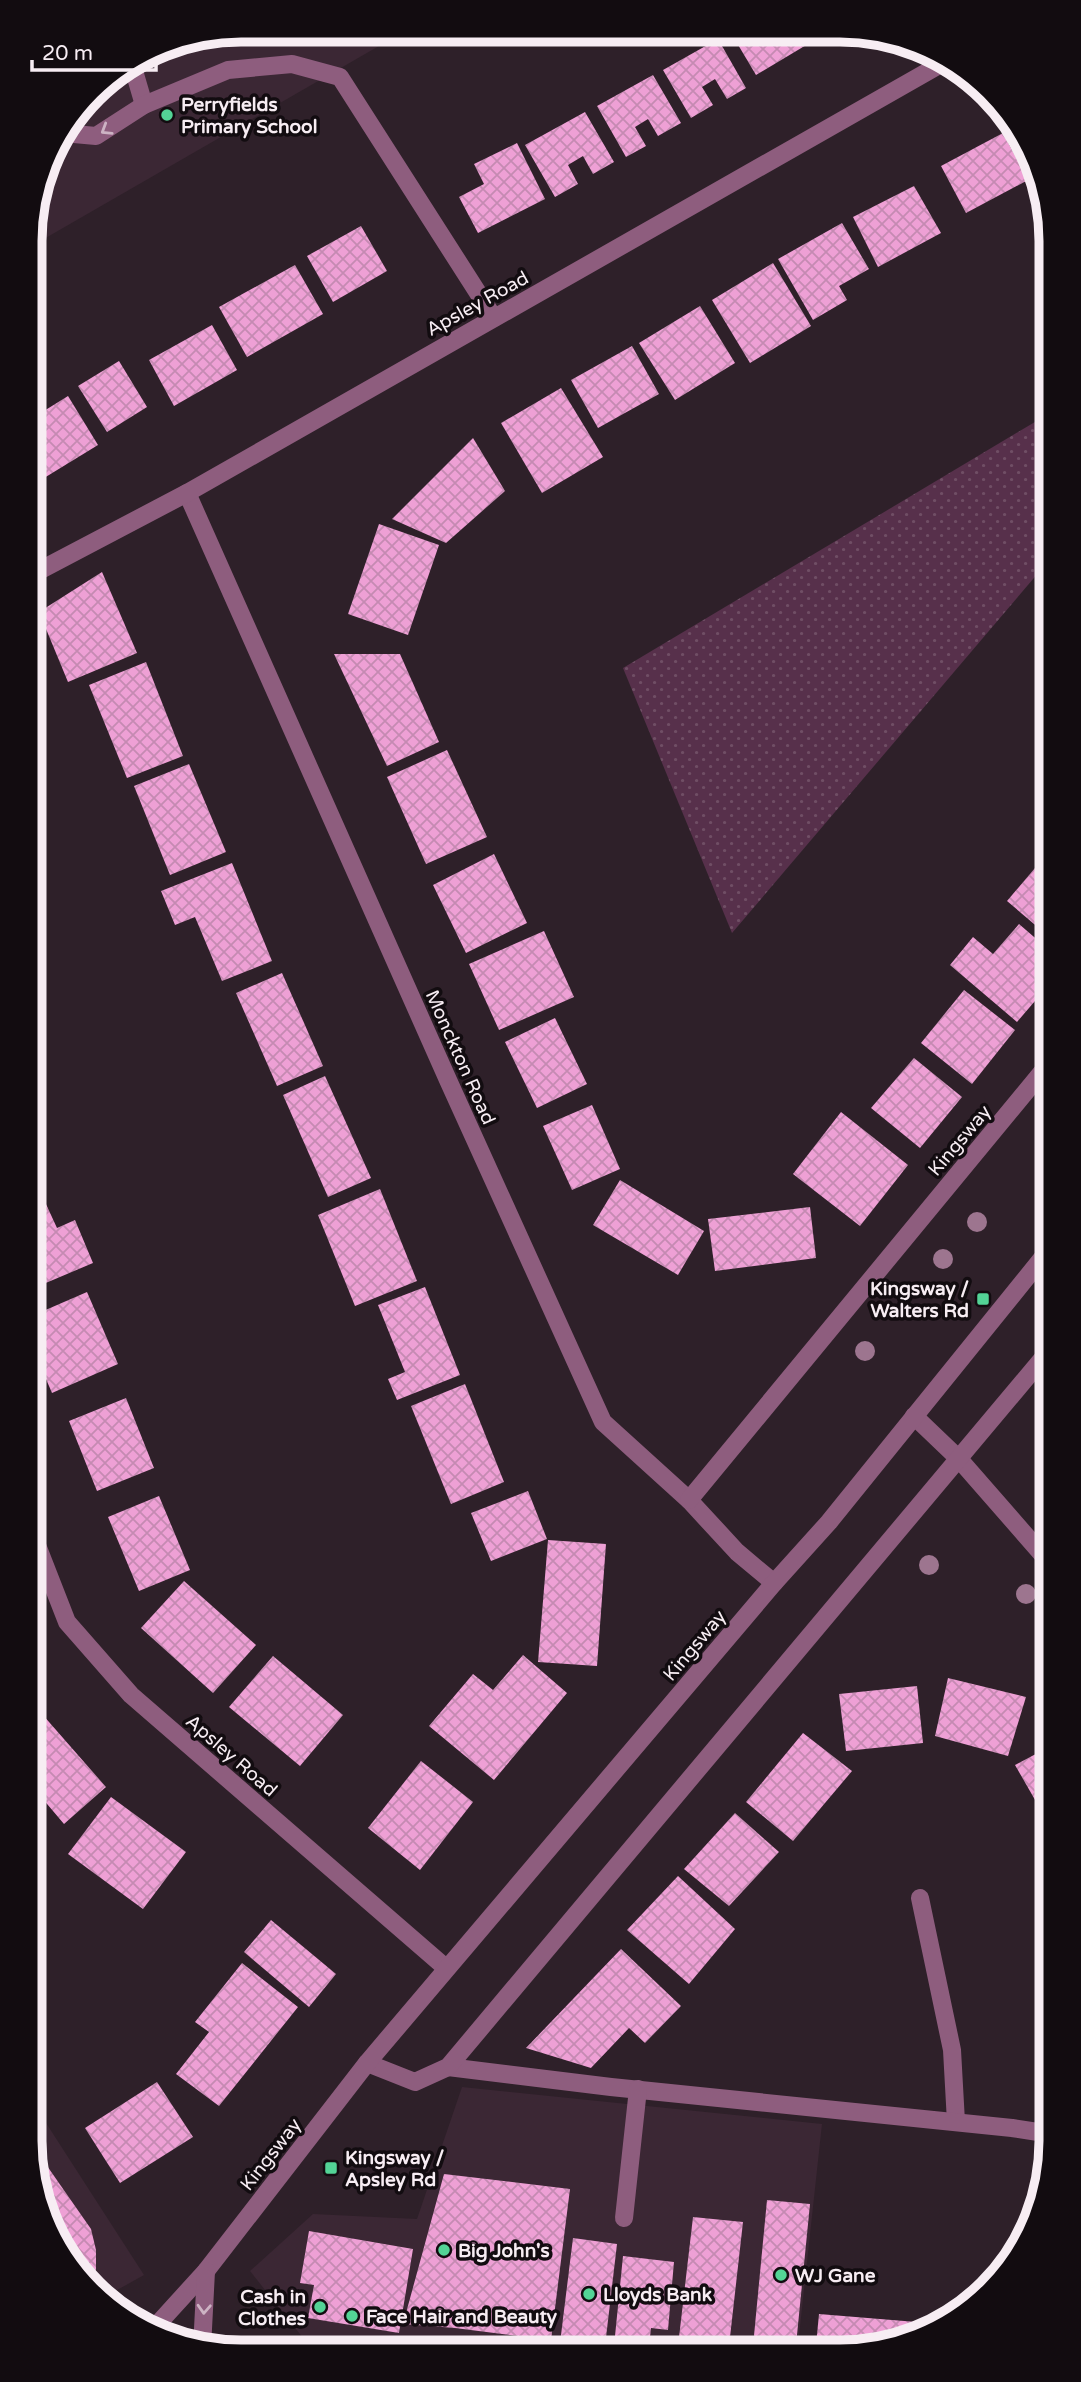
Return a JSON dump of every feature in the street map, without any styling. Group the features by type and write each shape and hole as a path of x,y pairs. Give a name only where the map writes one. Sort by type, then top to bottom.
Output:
{"street":[{"path":"74,134 96,136 144,105 228,70 292,64 340,77 494,318"},
{"name":"Apsley Road","path":"42,570 187,493 935,67"},
{"path":"135,74 144,105"},
{"name":"Monckton Road","path":"187,493 603,1422 689,1500 737,1552 774,1583"},
{"name":"Kingsway","path":"689,1500 1039,1076"},
{"name":"Kingsway","path":"160,2322 206,2271 367,2063 774,1583 829,1522 1039,1262"},
{"path":"367,2063 415,2082 448,2067 1039,1363"},
{"path":"914,1416 959,1459 1039,1551"},
{"name":"Apsley Road","path":"42,1558 67,1622 131,1695 446,1968"},
{"path":"920,1898 952,2049 956,2122"},
{"path":"448,2067 1039,2132"},
{"path":"624,2218 638,2089"},
{"path":"203,2336 206,2271"}],"shaded area":[{"name":"Perryfields Primary School","path":"228,42 386,42 42,240 46,202 63,153 91,110 110,91 142,69 177,53"},
{"path":"1039,420 1039,572 732,933 623,668"},
{"path":"462,2087 822,2124 799,2340 305,2340 250,2271 313,2214 417,2219"},
{"path":"42,2117 144,2275 112,2293 83,2262 57,2217 49,2192 44,2167"}],"building":[{"path":"713,42 720,42 746,88 727,99 715,79 702,87 713,105 691,118 663,70"},
{"path":"736,42 811,42 756,75"},
{"path":"653,75 681,123 658,136 648,119 635,127 646,146 626,157 597,106"},
{"path":"585,112 614,162 593,174 583,156 568,165 578,184 555,197 525,145"},
{"path":"1003,133 1028,180 966,213 941,166"},
{"path":"517,143 545,199 478,233 459,197 484,184 474,164"},
{"path":"914,186 941,233 878,267 853,217"},
{"path":"842,223 869,269 839,286 847,300 813,320 778,259"},
{"path":"361,226 387,271 333,302 307,256"},
{"path":"773,263 811,326 750,363 712,300"},
{"path":"295,265 323,314 247,357 219,307"},
{"path":"700,306 735,363 675,400 639,343"},
{"path":"212,325 237,370 174,406 149,360"},
{"path":"632,346 659,394 598,428 571,380"},
{"path":"119,361 147,407 107,432 78,386"},
{"path":"561,388 603,457 542,493 501,423"},
{"path":"68,396 98,445 42,479 42,412"},
{"path":"473,438 505,491 446,543 392,519"},
{"path":"379,524 439,545 408,635 348,614"},
{"path":"102,572 137,653 68,682 42,619 42,610"},
{"path":"334,654 400,654 439,742 387,766"},
{"path":"146,662 183,756 127,778 89,685"},
{"path":"447,750 487,837 426,864 387,777"},
{"path":"189,764 226,852 170,875 134,786"},
{"path":"494,854 527,923 466,953 433,885"},
{"path":"232,863 272,961 222,981 195,917 175,925 161,891"},
{"path":"1039,863 1039,928 1007,901"},
{"path":"1019,924 1039,941 1039,996 1017,1022 950,965 973,937 993,954"},
{"path":"544,931 574,997 499,1030 469,964"},
{"path":"282,973 323,1066 277,1086 236,993"},
{"path":"964,990 1015,1030 972,1084 921,1043"},
{"path":"555,1018 587,1084 537,1108 505,1042"},
{"path":"914,1058 962,1097 920,1148 871,1108"},
{"path":"325,1076 371,1178 328,1197 283,1095"},
{"path":"592,1105 620,1169 572,1190 543,1126"},
{"path":"841,1112 908,1165 860,1226 793,1174"},
{"path":"620,1180 704,1231 678,1275 593,1225"},
{"path":"380,1189 417,1281 355,1306 318,1215"},
{"path":"42,1195 57,1228 75,1220 93,1263 42,1285"},
{"path":"810,1207 816,1258 715,1271 708,1219"},
{"path":"425,1287 460,1375 397,1400 388,1379 405,1372 378,1305"},
{"path":"87,1292 118,1364 52,1393 42,1370 42,1312"},
{"path":"465,1384 504,1482 451,1504 411,1406"},
{"path":"126,1398 154,1468 97,1491 69,1421"},
{"path":"528,1491 547,1539 491,1561 471,1513"},
{"path":"159,1496 190,1570 139,1591 108,1517"},
{"path":"548,1540 606,1544 597,1666 538,1662"},
{"path":"184,1581 256,1645 213,1693 141,1628"},
{"path":"523,1655 567,1693 494,1780 429,1726 473,1674 493,1690"},
{"path":"273,1656 343,1715 300,1766 229,1707"},
{"path":"948,1678 1026,1697 1008,1756 935,1736"},
{"path":"917,1686 923,1743 846,1751 839,1694"},
{"path":"42,1714 106,1787 64,1824 42,1798"},
{"path":"803,1733 852,1771 793,1841 746,1802"},
{"path":"1039,1752 1039,1807 1015,1765"},
{"path":"421,1761 473,1802 420,1870 368,1828"},
{"path":"111,1797 186,1852 143,1909 68,1854"},
{"path":"735,1813 779,1852 729,1906 684,1869"},
{"path":"678,1876 735,1929 689,1984 627,1930"},
{"path":"271,1920 336,1974 309,2007 244,1952"},
{"path":"621,1949 681,2006 645,2043 629,2028 591,2068 526,2048"},
{"path":"242,1963 298,2007 219,2106 176,2074 209,2032 195,2022"},
{"path":"157,2082 193,2137 120,2183 85,2128"},
{"path":"44,2164 91,2229 96,2250 96,2270 93,2274 69,2240 57,2217"},
{"path":"444,2174 570,2189 551,2340 403,2324"},
{"name":"WJ Gane","path":"767,2200 810,2204 796,2340 754,2340"},
{"path":"693,2217 743,2222 730,2340 679,2340"},
{"path":"309,2231 413,2249 399,2333 308,2318 314,2285 300,2283"},
{"name":"Lloyds Bank","path":"573,2238 617,2244 606,2340 560,2340"},
{"path":"623,2256 674,2262 668,2330 651,2328 650,2340 615,2340"},
{"path":"819,2314 920,2322 891,2333 866,2338 816,2340"}],"place":[{"name":"Perryfields Primary School","path":"167,115"},
{"name":"Kingsway / Walters Rd","path":"983,1299"},
{"name":"Kingsway / Apsley Rd","path":"331,2168"},
{"name":"Big John's","path":"444,2250"},
{"name":"WJ Gane","path":"781,2275"},
{"name":"Lloyds Bank","path":"589,2294"},
{"name":"Cash in Clothes","path":"320,2307"},
{"name":"Face Hair and Beauty","path":"352,2316"}]}
